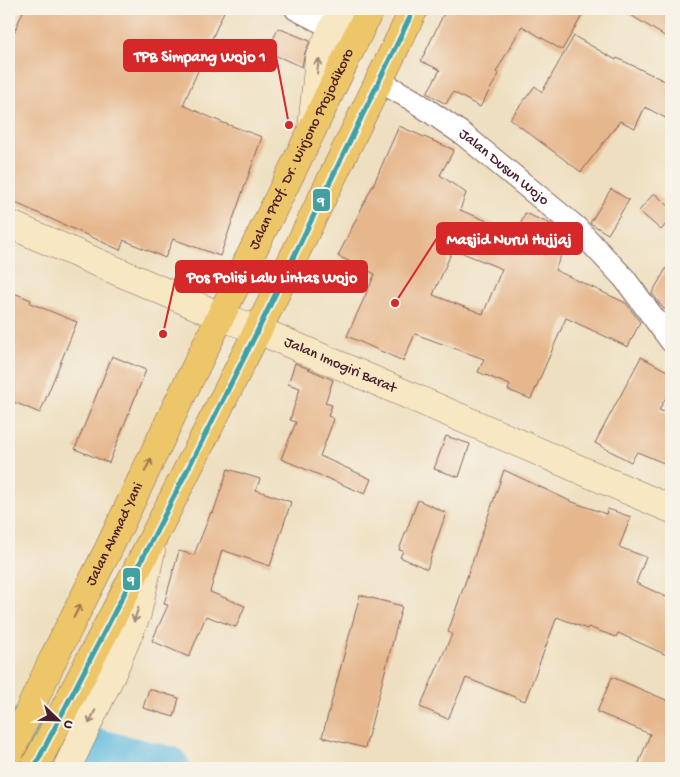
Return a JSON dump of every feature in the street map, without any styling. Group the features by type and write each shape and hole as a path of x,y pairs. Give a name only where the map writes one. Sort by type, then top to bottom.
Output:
{"highway":[{"name":"Jalan Prof. Dr. Wirjono Projodikoro","path":"220,316 312,132 370,9"},
{"path":"34,768 99,670 155,534 258,330 414,9"},
{"name":"Jalan Ahmad Yani","path":"9,754 55,655 108,550 220,316"}],"main road":[{"path":"312,132 319,58 338,18"},
{"name":"Jalan Imogiri Barat","path":"9,224 671,509"},
{"path":"67,768 99,670"}],"street":[{"path":"296,9 338,18"},
{"name":"Jalan Dusun Wojo","path":"379,81 413,100 464,135 576,227 624,278 671,341"}],"building":[{"path":"24,9 225,9 183,105 262,137 220,256 173,239 165,258 124,240 120,250 9,200 9,44"},
{"path":"446,9 586,9 562,50 522,26 496,72 499,74 480,107 453,92 446,104 427,93 440,70 421,61"},
{"path":"621,9 659,9 671,16 671,40"},
{"path":"278,28 310,41 305,52 302,67 268,52"},
{"path":"574,36 616,60 617,58 671,84 671,121 645,107 635,128 620,121 581,172 510,119 535,86 542,92"},
{"path":"399,126 454,150 440,175 466,193 460,210 517,233 525,213 553,225 568,238 555,270 626,303 640,322 628,347 566,318 531,399 508,390 510,385 478,372 484,359 415,334 403,361 347,336 375,274 338,256 375,181","holes":["453,249 502,269 483,314 433,295"]},
{"path":"611,189 629,200 608,234 590,223"},
{"path":"654,193 671,208 671,218 661,230 639,211"},
{"path":"671,260 671,313 663,308 652,293"},
{"path":"9,291 31,300 30,303 77,322 40,413 9,400"},
{"path":"112,356 146,370 109,463 75,449"},
{"path":"641,357 671,373 671,388 659,410 671,415 671,466 637,452 631,462 595,443"},
{"path":"295,363 333,380 325,403 332,405 328,416 334,419 320,456 371,479 365,494 281,459 296,422 290,420 300,388 288,384"},
{"path":"446,436 470,444 459,477 434,469"},
{"path":"228,469 260,479 256,490 291,502 270,566 222,550 210,592 245,606 236,627 206,616 189,657 152,641 168,605 164,604 179,551 194,555 211,512 213,513"},
{"path":"504,470 570,501 606,514 608,509 631,517 619,547 646,557 636,583 671,599 671,657 618,633 616,637 588,627 587,629 557,617 525,701 466,678 448,719 420,707 452,634 448,632"},
{"path":"418,500 446,513 427,569 400,557 403,551 399,550"},
{"path":"360,595 402,606 365,748 322,737"},
{"path":"612,677 671,702 671,768 637,768 650,734 597,712"},
{"path":"149,689 179,698 174,717 143,708"}],"waterway":[{"path":"9,729 168,768"}],"transit line":[{"name":"9","path":"34,768 258,330 414,9"}],"place":[{"name":"TPB Simpang Wojo 1","path":"289,125"},
{"name":"Masjid Nurul Hujjaj","path":"395,303"},
{"name":"Pos Polisi Lalu Lintas Wojo","path":"163,334"}]}
